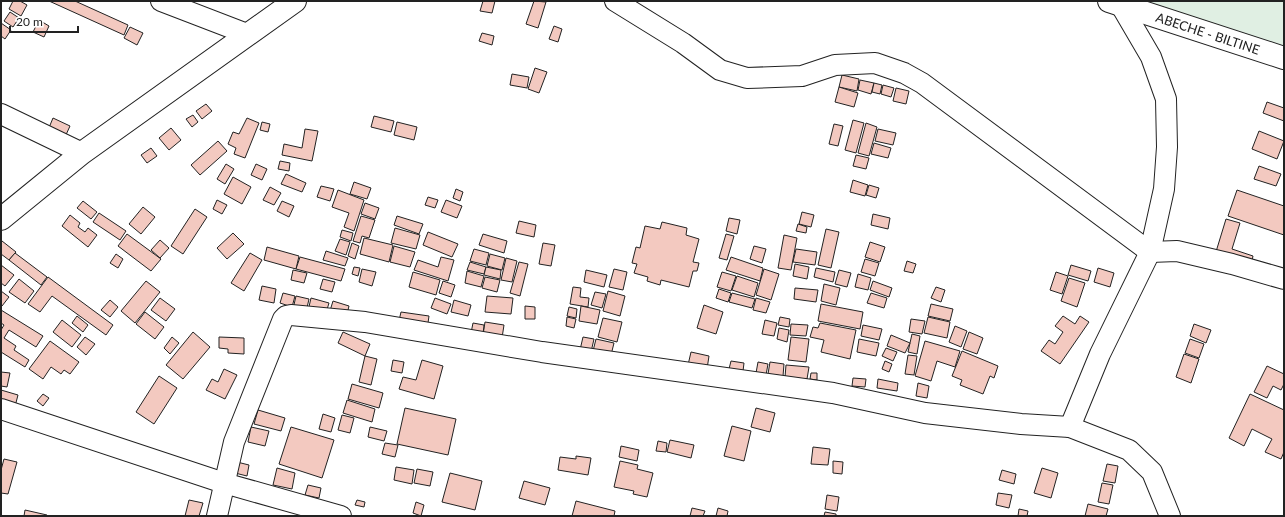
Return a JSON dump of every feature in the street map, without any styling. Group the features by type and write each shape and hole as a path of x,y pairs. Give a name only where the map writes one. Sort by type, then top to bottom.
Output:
{"street":[{"path":"161,1 247,34"},
{"path":"1,219 82,153 295,1"},
{"path":"615,1 683,43 720,70 746,78 802,76 835,65 862,64 875,64 904,73 922,83 1150,252 1177,252 1232,264 1284,279"},
{"path":"1070,427 1100,354 1150,252 1164,189 1167,147 1166,99 1151,57 1115,3"},
{"name":"ABECHE - BILTINE","path":"1115,3 1284,58"},
{"path":"1,114 82,153"},
{"path":"217,516 234,442 280,327 286,316 291,315 365,322 542,352 833,393 925,413 1021,424 1070,427 1129,450 1152,472 1170,516"},
{"path":"1,409 224,483 341,516"}],"green space":[{"path":"1135,1 1284,1 1284,58"}],"building":[{"path":"13,1 20,1 27,5 21,16 9,9"},
{"path":"49,1 75,1 128,25 124,35"},
{"path":"483,1 495,1 492,13 480,11"},
{"path":"534,1 546,2 538,28 526,24"},
{"path":"10,12 19,18 13,27 4,21"},
{"path":"39,20 49,26 44,37 33,32"},
{"path":"1,23 11,30 5,39 1,36"},
{"path":"554,26 562,29 558,42 549,39"},
{"path":"130,27 143,33 137,45 124,38"},
{"path":"482,33 494,36 492,45 479,41"},
{"path":"535,68 547,72 539,93 528,89"},
{"path":"512,74 529,77 527,88 510,85"},
{"path":"842,75 859,79 857,91 839,87"},
{"path":"860,80 874,83 871,94 858,90"},
{"path":"874,83 882,85 880,94 872,92"},
{"path":"883,85 894,88 891,97 881,94"},
{"path":"839,87 858,93 854,107 835,102"},
{"path":"896,88 909,91 906,104 893,101"},
{"path":"1267,102 1284,108 1284,121 1263,113"},
{"path":"206,104 212,111 202,119 196,111"},
{"path":"193,115 198,122 192,127 186,119"},
{"path":"374,116 394,121 391,132 371,127"},
{"path":"53,118 70,126 65,137 48,130"},
{"path":"247,118 259,123 245,158 234,154 236,148 228,144 233,132 239,134"},
{"path":"853,120 864,123 856,153 845,150"},
{"path":"262,122 270,124 268,132 260,130"},
{"path":"397,122 417,127 414,140 394,135"},
{"path":"866,123 877,127 869,156 858,153"},
{"path":"834,124 843,126 838,146 829,144"},
{"path":"171,128 181,140 169,150 159,138"},
{"path":"305,129 318,131 312,161 282,155 284,144 302,148"},
{"path":"878,129 896,133 893,145 875,141"},
{"path":"1259,131 1284,141 1277,159 1252,149"},
{"path":"218,141 227,151 200,175 191,165"},
{"path":"874,143 891,148 888,158 871,154"},
{"path":"151,148 157,156 147,163 141,155"},
{"path":"856,155 869,158 866,169 853,166"},
{"path":"280,161 290,163 289,171 278,169"},
{"path":"226,164 234,169 225,184 217,179"},
{"path":"256,164 267,169 262,180 251,175"},
{"path":"1259,166 1281,174 1276,186 1254,179"},
{"path":"286,174 306,183 302,192 281,184"},
{"path":"233,177 251,187 242,204 224,194"},
{"path":"853,180 868,185 865,196 850,192"},
{"path":"354,182 371,188 367,199 350,194"},
{"path":"869,185 879,188 876,198 866,195"},
{"path":"321,186 334,189 330,201 317,197"},
{"path":"270,187 281,193 274,205 263,200"},
{"path":"456,189 463,192 460,201 453,198"},
{"path":"338,190 364,200 354,231 344,227 349,213 332,207"},
{"path":"1237,190 1284,206 1284,235 1228,216"},
{"path":"428,197 438,200 435,208 425,205"},
{"path":"217,200 227,205 222,214 213,209"},
{"path":"446,200 462,206 457,218 441,212"},
{"path":"83,201 97,212 91,219 77,208"},
{"path":"282,201 294,206 289,217 277,211"},
{"path":"365,203 379,208 375,219 361,214"},
{"path":"143,207 155,217 141,234 129,224"},
{"path":"195,209 207,217 183,254 171,246"},
{"path":"802,212 814,215 811,227 799,224"},
{"path":"99,213 126,231 120,240 93,222"},
{"path":"873,214 890,218 888,229 871,225"},
{"path":"70,215 80,223 78,227 85,232 88,228 97,235 88,247 62,226"},
{"path":"361,216 375,220 369,238 362,236 360,243 353,241"},
{"path":"397,216 423,224 419,234 394,225"},
{"path":"729,218 740,220 737,234 726,231"},
{"path":"1226,219 1240,223 1232,249 1253,256 1251,265 1215,255"},
{"path":"519,221 536,225 534,237 516,233"},
{"path":"662,222 687,228 686,235 699,239 693,262 699,263 697,271 693,271 689,287 661,280 660,285 647,281 648,277 634,273 637,264 632,263 636,247 640,248 645,226 660,229"},
{"path":"798,224 807,227 806,233 796,231"},
{"path":"395,228 420,235 416,249 391,243"},
{"path":"826,229 839,232 831,268 818,265"},
{"path":"342,230 353,233 351,241 340,237"},
{"path":"428,232 458,244 452,257 423,245"},
{"path":"233,233 244,244 227,259 217,248"},
{"path":"127,234 161,259 151,271 118,246"},
{"path":"483,234 507,241 504,253 479,245"},
{"path":"726,234 734,236 727,260 719,258"},
{"path":"784,235 797,238 791,270 778,268"},
{"path":"364,238 393,245 389,262 360,254"},
{"path":"340,239 350,242 346,255 335,251"},
{"path":"160,240 169,248 160,258 151,250"},
{"path":"2,241 16,252 9,260 1,254"},
{"path":"870,242 885,247 880,262 865,257"},
{"path":"352,243 359,246 355,259 348,256"},
{"path":"543,243 555,245 551,266 539,264"},
{"path":"394,246 415,252 410,267 390,262"},
{"path":"754,246 766,249 762,263 750,259"},
{"path":"267,247 299,256 296,269 264,260"},
{"path":"474,249 489,253 486,265 470,261"},
{"path":"796,249 817,252 815,265 793,262"},
{"path":"326,251 348,258 345,266 323,260"},
{"path":"15,253 47,277 41,285 9,260"},
{"path":"250,253 262,260 244,291 231,283"},
{"path":"116,254 123,259 118,268 110,263"},
{"path":"490,254 505,258 502,270 487,266"},
{"path":"300,257 345,269 341,281 296,269"},
{"path":"441,257 454,260 448,281 414,270 418,260 438,267"},
{"path":"731,257 763,268 760,281 726,270"},
{"path":"506,258 517,261 512,282 501,280"},
{"path":"865,259 879,263 875,276 861,272"},
{"path":"907,261 916,264 913,273 904,271"},
{"path":"470,262 486,267 484,274 467,270"},
{"path":"519,262 528,264 520,296 510,293"},
{"path":"795,264 809,267 807,279 793,276"},
{"path":"1,265 14,275 5,286 1,283"},
{"path":"1071,265 1091,271 1088,281 1068,275"},
{"path":"354,267 360,268 358,276 352,274"},
{"path":"486,267 501,270 500,279 484,275"},
{"path":"816,268 835,272 833,282 814,277"},
{"path":"1098,268 1114,273 1110,287 1094,282"},
{"path":"362,269 376,272 372,286 359,282"},
{"path":"614,269 627,272 623,290 609,287"},
{"path":"764,269 779,274 771,300 756,295"},
{"path":"293,270 307,273 304,283 291,280"},
{"path":"586,270 607,275 604,287 584,282"},
{"path":"839,270 851,273 847,287 835,284"},
{"path":"467,271 484,276 481,287 465,283"},
{"path":"413,272 440,280 436,295 409,287"},
{"path":"722,272 736,276 731,291 717,287"},
{"path":"1056,272 1068,276 1062,294 1050,290"},
{"path":"858,274 871,278 868,290 855,287"},
{"path":"737,276 758,283 754,297 732,290"},
{"path":"48,277 113,325 106,335 52,296 40,312 28,304"},
{"path":"485,277 500,280 497,292 482,288"},
{"path":"1069,278 1085,283 1077,307 1061,301"},
{"path":"19,279 34,291 25,303 9,292"},
{"path":"323,279 335,282 332,292 320,289"},
{"path":"146,281 160,292 135,323 121,311"},
{"path":"443,281 455,285 451,297 439,293"},
{"path":"873,281 892,288 889,297 870,290"},
{"path":"824,284 840,288 836,305 821,301"},
{"path":"262,286 276,289 274,303 259,300"},
{"path":"573,287 581,288 580,297 589,298 588,307 570,304"},
{"path":"936,287 945,290 941,302 931,298"},
{"path":"795,288 818,290 816,302 794,299"},
{"path":"719,289 731,293 728,302 716,298"},
{"path":"1,291 9,297 2,306 1,305"},
{"path":"608,291 625,296 620,316 603,311"},
{"path":"595,292 606,294 602,308 591,305"},
{"path":"283,293 295,296 292,307 280,303"},
{"path":"732,293 755,299 752,308 729,302"},
{"path":"871,293 887,298 884,308 867,303"},
{"path":"296,296 309,299 306,312 293,309"},
{"path":"487,296 513,298 511,314 485,312"},
{"path":"160,298 175,309 166,321 151,310"},
{"path":"311,298 329,303 325,316 308,311"},
{"path":"435,298 451,304 447,314 431,308"},
{"path":"756,298 770,302 766,313 753,310"},
{"path":"110,300 118,307 110,317 101,310"},
{"path":"454,300 471,305 468,316 451,312"},
{"path":"333,301 349,306 346,318 329,314"},
{"path":"821,304 863,312 860,329 818,321"},
{"path":"931,304 953,309 950,321 928,316"},
{"path":"704,305 723,312 716,334 697,328"},
{"path":"525,306 535,307 535,319 525,319"},
{"path":"581,306 600,310 597,324 579,321"},
{"path":"569,307 577,309 576,318 567,316"},
{"path":"1,310 43,336 36,347 9,330 4,338 16,346 14,350 29,360 25,367 1,352 1,330 4,325 1,323"},
{"path":"145,312 164,327 155,339 136,324"},
{"path":"401,312 429,316 427,330 398,325"},
{"path":"77,316 88,325 83,332 72,323"},
{"path":"1063,316 1075,324 1080,316 1089,322 1060,364 1041,351 1049,340 1055,344 1063,332 1055,326"},
{"path":"567,317 576,319 574,328 566,326"},
{"path":"780,317 790,319 789,327 778,325"},
{"path":"928,317 950,322 947,338 924,333"},
{"path":"603,318 622,322 617,342 598,337"},
{"path":"911,319 925,321 922,334 909,332"},
{"path":"62,320 81,335 72,347 53,332"},
{"path":"765,320 777,323 774,336 762,334"},
{"path":"485,322 504,325 502,338 483,335"},
{"path":"473,323 484,325 483,334 471,333"},
{"path":"820,323 856,330 850,359 821,352 824,340 810,337 813,327 818,328"},
{"path":"791,324 808,325 806,336 790,335"},
{"path":"1194,324 1211,330 1206,343 1190,336"},
{"path":"863,325 882,329 879,340 861,336"},
{"path":"955,326 967,331 961,347 949,342"},
{"path":"779,328 789,330 787,342 777,339"},
{"path":"193,332 210,347 183,379 166,365"},
{"path":"343,332 370,344 365,356 338,343"},
{"path":"969,332 983,338 977,354 963,349"},
{"path":"912,334 920,336 917,354 908,352"},
{"path":"891,335 910,343 905,353 887,346"},
{"path":"85,337 95,344 86,355 77,347"},
{"path":"172,337 179,343 170,354 164,348"},
{"path":"219,337 244,338 244,354 228,353 228,349 219,348"},
{"path":"583,337 594,339 591,352 580,350"},
{"path":"791,337 809,339 806,362 788,360"},
{"path":"596,339 614,343 611,355 593,351"},
{"path":"859,339 879,343 876,356 857,352"},
{"path":"1190,339 1204,344 1199,358 1185,353"},
{"path":"50,341 79,362 70,374 64,370 61,374 51,367 43,379 29,369"},
{"path":"925,341 960,351 955,367 937,361 931,381 915,376"},
{"path":"886,348 897,352 893,361 882,356"},
{"path":"962,351 998,366 994,378 990,376 983,394 960,385 962,380 952,376"},
{"path":"691,352 709,356 707,369 688,365"},
{"path":"1184,354 1199,359 1191,383 1176,377"},
{"path":"908,355 917,356 914,375 905,374"},
{"path":"365,356 377,359 371,385 359,382"},
{"path":"393,360 404,362 402,373 391,371"},
{"path":"422,360 443,366 434,399 399,389 403,377 416,380"},
{"path":"731,361 744,363 743,371 729,369"},
{"path":"885,361 892,364 889,372 882,369"},
{"path":"758,362 768,364 766,375 756,373"},
{"path":"770,362 784,364 783,376 768,374"},
{"path":"786,365 809,367 807,379 785,377"},
{"path":"1267,366 1284,374 1284,384 1281,390 1273,386 1267,398 1254,392"},
{"path":"224,369 237,375 225,399 206,390 212,379 218,382"},
{"path":"1,372 10,373 7,387 1,386"},
{"path":"811,373 817,373 817,380 810,379"},
{"path":"159,376 177,388 154,424 136,412"},
{"path":"853,378 866,379 865,387 852,386"},
{"path":"878,379 898,383 897,391 877,388"},
{"path":"918,383 929,386 927,398 916,396"},
{"path":"352,384 383,393 379,408 348,399"},
{"path":"1,390 18,395 13,414 1,410"},
{"path":"43,394 49,398 43,406 37,401"},
{"path":"1250,394 1284,410 1284,452 1281,459 1265,452 1272,439 1252,429 1244,446 1229,438"},
{"path":"347,400 375,409 372,422 343,413"},
{"path":"405,408 456,419 448,455 397,444"},
{"path":"756,408 775,413 770,432 751,427"},
{"path":"258,410 285,418 281,431 254,424"},
{"path":"323,414 335,418 331,432 319,429"},
{"path":"342,415 354,418 350,433 338,430"},
{"path":"732,426 751,431 744,461 724,456"},
{"path":"251,427 269,431 265,446 248,442"},
{"path":"291,427 334,440 322,478 279,464"},
{"path":"370,427 387,431 384,441 368,437"},
{"path":"670,440 694,445 691,458 667,452"},
{"path":"658,441 667,443 666,452 656,451"},
{"path":"385,443 398,445 395,457 382,454"},
{"path":"621,446 639,450 637,461 619,457"},
{"path":"813,447 830,449 828,465 811,464"},
{"path":"576,456 591,458 588,475 558,470 560,457 576,459"},
{"path":"4,459 17,462 8,494 1,493 1,470"},
{"path":"620,461 638,465 637,469 653,473 647,497 633,494 634,491 614,487"},
{"path":"833,461 843,462 842,474 833,473"},
{"path":"237,462 249,465 247,476 235,473"},
{"path":"1107,464 1118,466 1115,483 1103,481"},
{"path":"396,467 414,470 412,484 394,480"},
{"path":"277,468 295,473 292,489 273,485"},
{"path":"1042,468 1058,473 1051,498 1034,493"},
{"path":"417,469 433,472 430,486 414,483"},
{"path":"1002,470 1016,474 1014,484 999,480"},
{"path":"450,473 482,481 475,510 442,502"},
{"path":"524,481 550,488 545,505 519,498"},
{"path":"1102,483 1113,485 1109,504 1098,502"},
{"path":"308,485 321,488 319,498 305,495"},
{"path":"998,493 1012,495 1009,508 996,505"},
{"path":"827,495 839,497 837,511 825,509"},
{"path":"189,500 203,503 199,516 185,516"},
{"path":"357,500 365,502 364,507 355,505"},
{"path":"576,501 615,511 614,516 572,516"},
{"path":"416,502 424,505 421,516 413,513"},
{"path":"1088,504 1108,509 1106,516 1085,516"},
{"path":"692,508 705,511 703,516 690,516"},
{"path":"718,508 728,511 727,516 716,516"},
{"path":"1019,509 1028,511 1027,516 1018,516"},
{"path":"25,510 47,515 47,516 24,516"},
{"path":"825,512 836,514 836,516 824,516"}]}
